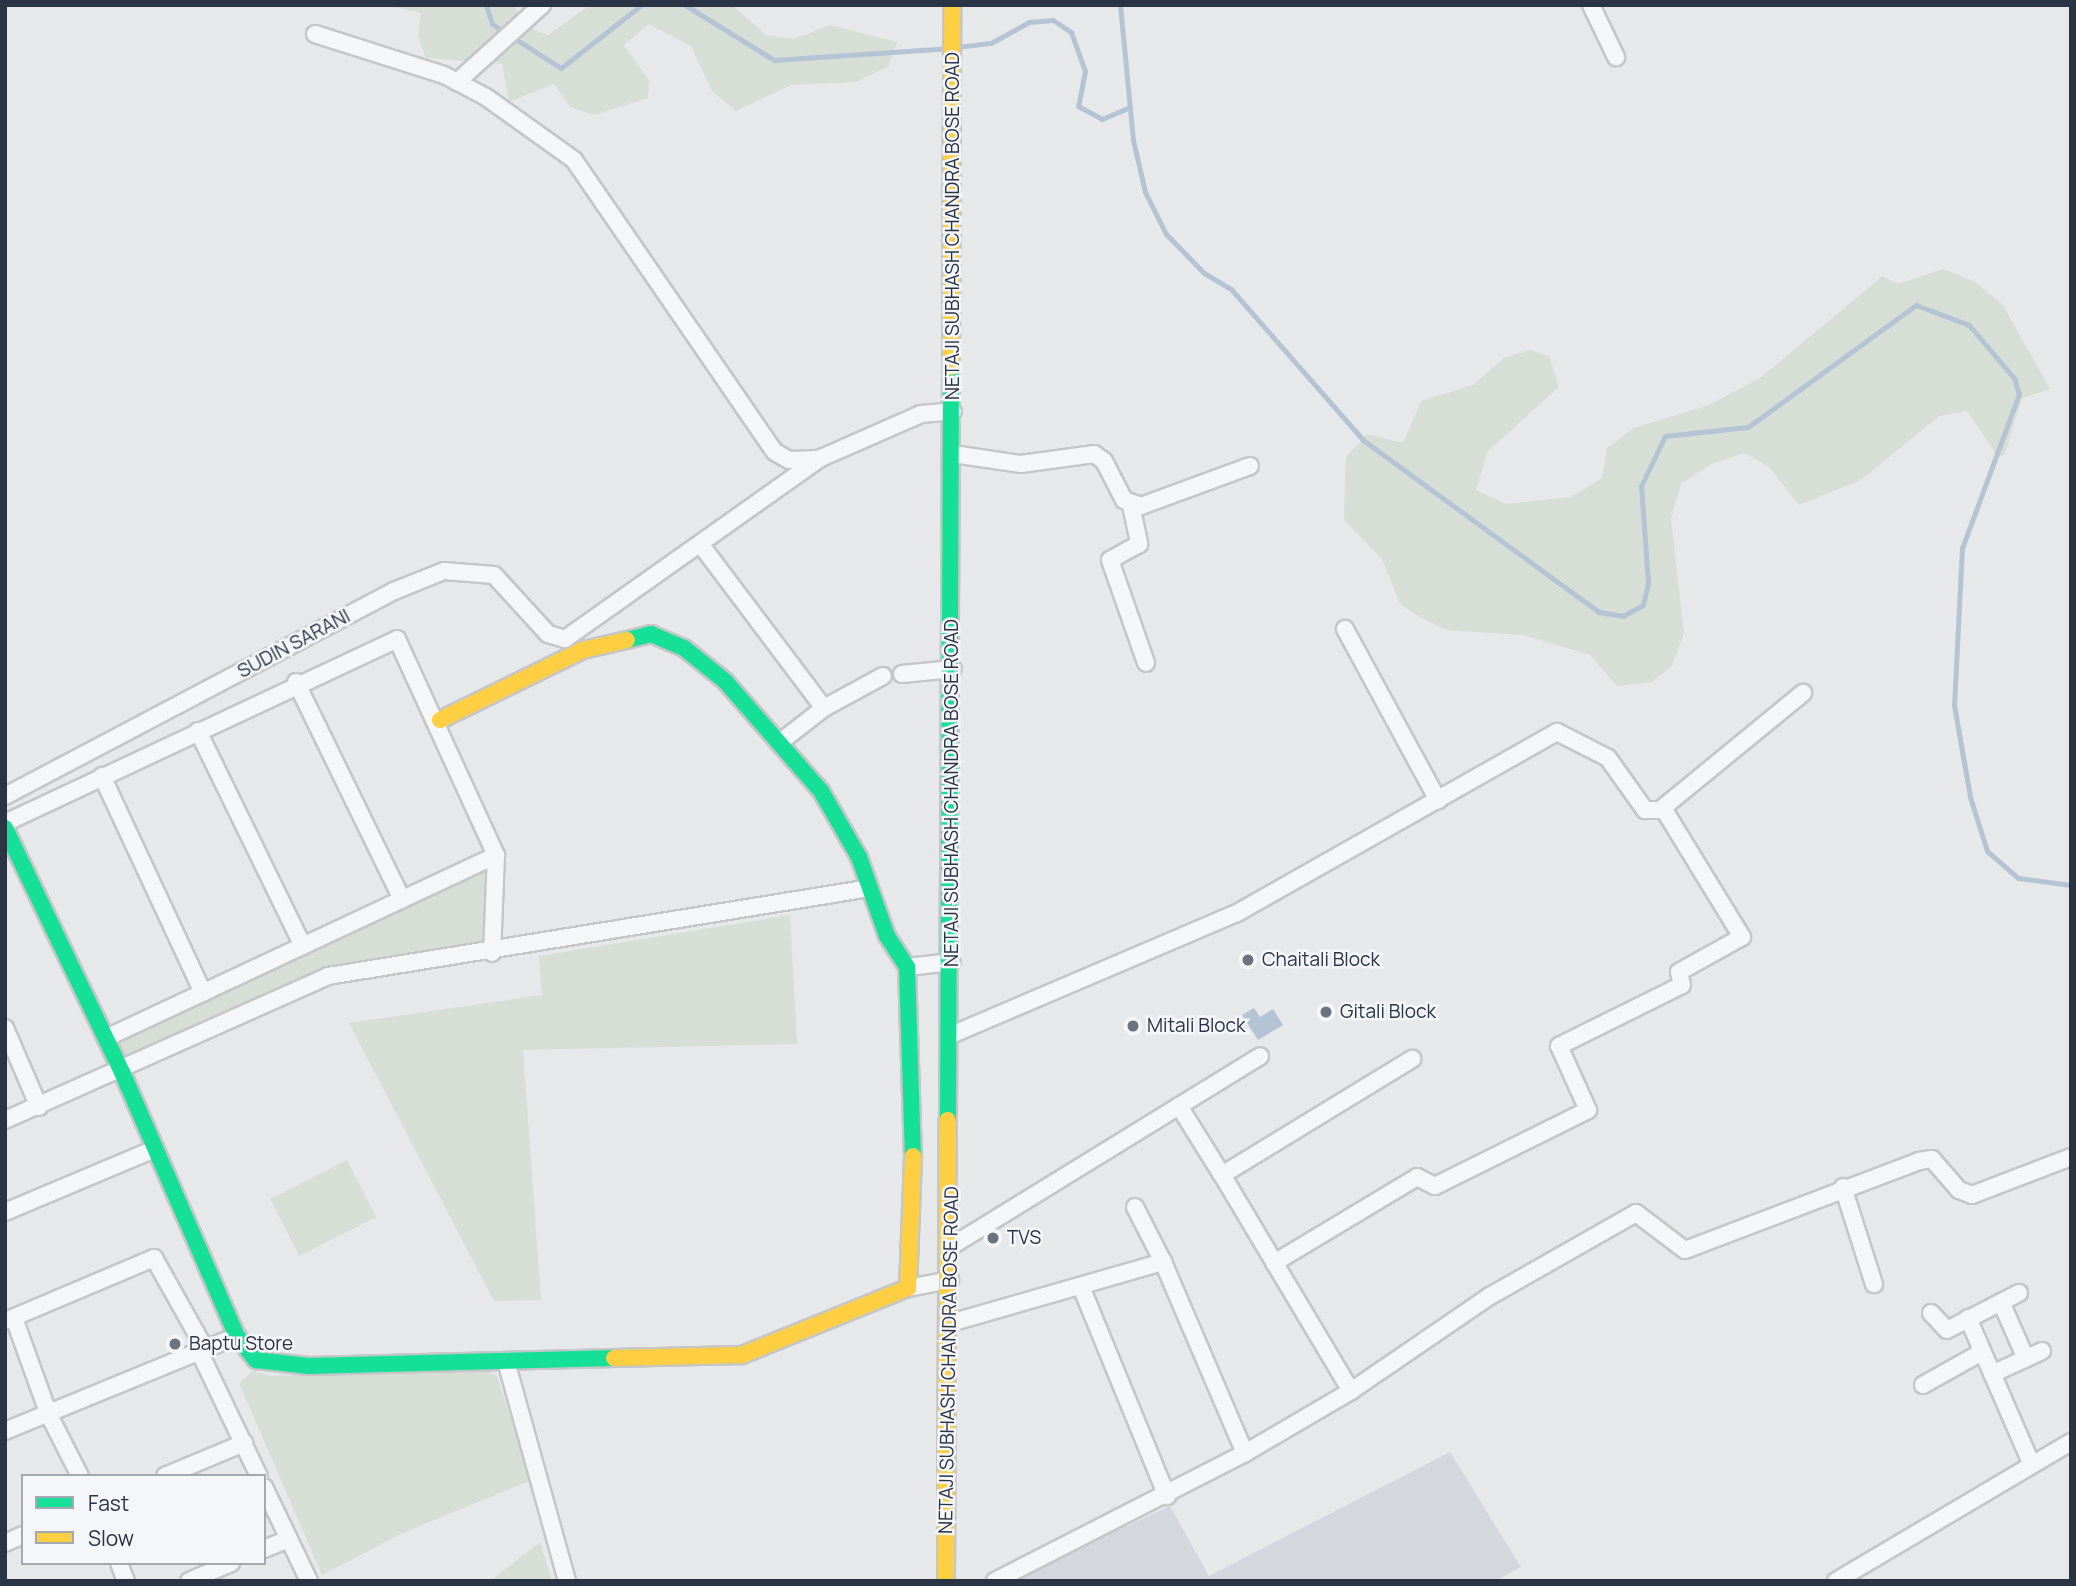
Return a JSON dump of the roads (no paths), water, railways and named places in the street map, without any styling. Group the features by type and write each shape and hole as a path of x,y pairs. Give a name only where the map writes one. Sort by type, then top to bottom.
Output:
{"street":[{"path":"457,82 499,40 542,5"},
{"name":"NETAJI SUBHASH CHANDRA BOSE ROAD","path":"946,1581 952,962 952,5"},
{"path":"1591,5 1616,57"},
{"path":"315,34 457,82 574,160 793,479"},
{"path":"824,708 701,545 821,458 920,414 953,411"},
{"path":"775,452 789,460 821,458"},
{"path":"953,454 1021,464 1094,454 1130,505 1139,544 1110,560 1146,663"},
{"path":"1130,505 1157,502 1250,466"},
{"name":"SUDIN SARANI","path":"5,796 394,591 444,571 494,575 551,636 573,635 701,545"},
{"path":"1345,629 1438,800"},
{"path":"440,720 583,650 651,634 698,658 821,791 870,888 887,936 908,967 915,1097 908,1288"},
{"path":"492,953 496,855 440,720 397,639 296,682 6,823 122,1072 237,1336 251,1356 268,1364 742,1355 908,1288 950,1280"},
{"path":"902,674 953,669"},
{"path":"779,743 824,708 883,676"},
{"path":"296,682 402,899"},
{"path":"951,1035 1237,914 1564,732 1579,748 1608,758 1645,810 1662,808 1803,692"},
{"path":"198,731 303,946"},
{"path":"102,776 203,993"},
{"path":"1275,1263 1417,1177 1435,1186 1588,1110 1559,1046 1682,985 1679,972 1742,937 1662,808"},
{"path":"106,1038 496,855"},
{"path":"5,1121 122,1072 328,976 492,953 870,888"},
{"path":"908,967 952,962"},
{"path":"5,1028 39,1107"},
{"path":"950,1247 1260,1056"},
{"path":"1222,1175 1412,1059"},
{"path":"1179,1106 1352,1391"},
{"path":"5,1212 155,1149"},
{"path":"995,1581 1167,1496 1245,1453 1352,1391 1490,1296 1636,1213 1685,1250 1843,1187 1932,1159 1959,1190 1972,1195 2071,1157"},
{"path":"1843,1187 1874,1284"},
{"path":"1135,1207 1163,1262 1245,1453"},
{"path":"79,1474 48,1415 9,1320 154,1258 202,1350 258,1474"},
{"path":"950,1323 1082,1290 1163,1262"},
{"path":"1082,1290 1167,1496"},
{"path":"1931,1313 1947,1330 2020,1293"},
{"path":"2001,1302 2026,1359"},
{"path":"1968,1318 2031,1463"},
{"path":"5,1431 237,1336"},
{"path":"1992,1374 2042,1351"},
{"path":"1923,1385 1983,1352"},
{"path":"506,1361 567,1581"},
{"path":"1836,1581 2031,1463 2071,1442"},
{"path":"170,1474 244,1443"},
{"path":"266,1491 309,1581"},
{"path":"5,1543 21,1536"},
{"path":"266,1548 289,1539"},
{"path":"120,1565 127,1581"},
{"path":"189,1581 226,1565"}],"water":[{"path":"1254,1008 1260,1017 1273,1009 1283,1025 1258,1040 1242,1015"}],"waterway":[{"path":"486,5 492,24 561,68 641,5"},
{"path":"685,5 774,60 948,48"},
{"path":"1120,5 1133,140 1145,192 1166,234 1204,273 1231,289 1363,440 1599,612 1623,616 1643,605 1648,583 1641,486 1665,436 1748,427 1916,305 1969,325 2014,378 2019,394 1962,548 1954,705 1970,797 1987,851 2018,878 2071,885"},
{"path":"957,47 991,43 1029,22 1053,20 1071,32 1085,71 1078,106 1102,119 1130,107"}],"place":[{"name":"Chaitali Block","path":"1248,960"},
{"name":"Gitali Block","path":"1326,1012"},
{"name":"Mitali Block","path":"1133,1026"},
{"name":"TVS","path":"993,1238"},
{"name":"Baptu Store","path":"175,1344"}]}
